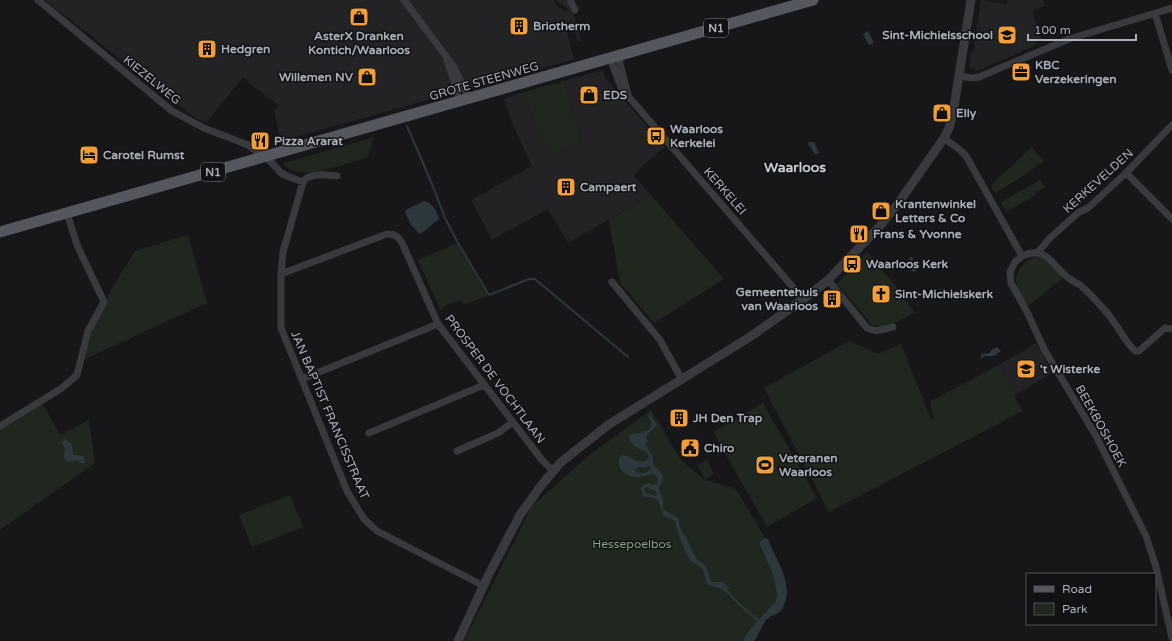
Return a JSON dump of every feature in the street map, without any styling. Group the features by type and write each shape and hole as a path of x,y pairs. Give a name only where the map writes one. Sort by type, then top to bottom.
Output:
{"main road":[{"name":"GROTE STEENWEG","path":"67,213 813,0"},
{"name":"N1","path":"0,232 67,213"}],"street":[{"name":"KIEZELWEG","path":"38,0 172,111 219,135 248,145 264,157"},
{"path":"404,0 454,67 464,100"},
{"path":"570,0 575,10"},
{"path":"458,641 520,515 553,471 570,454 608,425 747,339 804,300 828,280 897,204 944,138 951,120 971,0"},
{"path":"959,76 972,78 979,77 1069,38 1172,8"},
{"path":"1155,14 1172,70"},
{"name":"KERKELEI","path":"614,57 622,90 804,300"},
{"name":"KERKEVELDEN","path":"1038,252 1050,238 1079,212 1088,208 1126,173 1172,125"},
{"path":"944,138 966,156 1022,256 1038,252 1046,255 1065,276 1081,286 1115,324 1133,351 1139,351 1165,328 1172,329"},
{"path":"264,157 281,173 303,182 305,178 309,177 323,175 337,176"},
{"path":"1126,173 1172,219"},
{"name":"JAN BAPTIST FRANCISSTRAAT","path":"303,182 283,252 281,274 281,328 347,491 370,526 386,537 484,586"},
{"path":"0,426 62,388 77,375 88,331 104,302 77,245 67,213"},
{"name":"PROSPER DE VOCHTLAAN","path":"281,274 384,235 392,234 398,237 403,245 438,324 542,460 553,471"},
{"name":"BEEKBOSHOEK","path":"1022,256 1015,262 1010,272 1011,283 1028,314 1044,349 1096,436 1146,536 1156,567 1172,638"},
{"path":"828,280 867,328 876,331 894,327"},
{"path":"612,282 660,340 682,380"},
{"path":"302,379 438,324"},
{"path":"369,433 484,385"},
{"path":"457,451 498,433 513,422"}],"shaded area":[{"path":"45,0 553,0 557,6 569,13 572,25 566,27 574,60 281,141 274,112 279,105 250,84 243,77 207,122 197,119"},
{"name":"Sint-Michielsschool","path":"981,0 1006,4 1007,0 1043,0 1045,6 1032,10 1041,39 1024,44 1023,51 977,71 969,67 971,51 973,52 975,42 973,42"},
{"path":"868,31 874,43 869,45 863,34"},
{"path":"603,70 605,78 665,147 642,166 634,176 651,195 568,243 548,209 492,240 471,200 532,166 512,123 504,99 524,92 531,114 550,156 581,139 564,81"},
{"path":"809,142 814,142 819,153 814,153 808,144"},
{"path":"424,201 429,203 434,208 439,219 420,234 411,225 405,212 406,210"},
{"path":"912,257 913,261 917,264 916,271 914,272 912,271 911,261 909,258"},
{"name":"'t Wisterke","path":"1036,343 1053,373 1016,394 999,365"},
{"path":"997,347 1001,351 994,356 985,356 980,359 982,354 989,353"},
{"path":"650,414 657,425 646,436 648,442 645,443 652,455 653,464 663,477 659,489 663,500 663,509 678,518 681,530 697,560 704,564 707,569 711,582 723,582 729,588 726,592 707,584 703,569 691,561 687,555 679,536 675,521 664,516 656,499 643,496 641,488 643,485 650,483 652,485 657,484 657,477 653,474 639,477 630,476 623,472 619,466 622,455 638,462 649,459 646,452 633,445 630,441 629,435 650,429 651,422 648,416","holes":["649,466 651,469 648,472 638,473 635,470 638,467 643,468","646,487 656,491 657,494 655,496 646,493 644,489"]},
{"path":"65,439 72,444 73,455 83,456 85,460 84,463 80,463 76,460 69,462 65,460 65,448 62,443"},
{"path":"765,538 768,539 783,574 787,591 786,600 782,609 777,614 765,621 754,641 742,641 751,628 776,601 777,594 774,577 760,544 760,541"}],"green space":[{"path":"555,0 566,0 575,18 581,42 578,41 567,8"},
{"path":"1035,41 1036,45 1023,51 1024,44"},
{"path":"564,81 581,139 550,156 531,114 524,92"},
{"path":"374,137 368,157 344,165 315,172 307,172 289,169 283,165 285,163"},
{"path":"1032,147 1044,161 995,193 991,185"},
{"path":"1040,180 1045,187 1035,193 1036,195 1006,212 1001,202"},
{"path":"651,195 724,279 654,323 620,283 609,220"},
{"path":"188,235 207,303 83,360 90,333 108,299 107,296 135,251"},
{"path":"457,243 485,290 487,296 464,305 461,300 443,307 441,311 418,260"},
{"path":"867,252 896,286 915,313 888,325 872,325 837,284"},
{"path":"1037,256 1044,259 1063,278 1028,306 1018,288 1016,278 1022,266 1029,259"},
{"path":"849,341 878,354 901,344 931,419 934,417 930,406 931,401 999,365 1016,394 1014,396 1023,411 829,512 764,388"},
{"path":"42,402 60,435 89,420 95,463 0,530 0,428"},
{"name":"Veteranen Waarloos","path":"763,403 817,498 767,527 713,432"},
{"name":"Hessepoelbos","path":"651,410 681,460 703,479 736,489 765,538 763,539 777,588 776,601 751,628 742,641 464,641 532,506 588,456"},
{"path":"707,460 714,474 705,479 697,465"},
{"path":"290,495 303,527 252,547 239,515"}],"waterway":[{"path":"407,126 445,218 489,295 529,279 535,279 628,357"},
{"path":"725,589 739,604 759,621"}],"place":[{"name":"AsterX Dranken Kontich/Waarloos","path":"359,17"},
{"name":"Briotherm","path":"519,26"},
{"name":"Sint-Michielsschool","path":"1007,35"},
{"name":"Hedgren","path":"207,49"},
{"name":"KBC Verzekeringen","path":"1021,72"},
{"name":"Willemen NV","path":"367,77"},
{"name":"EDS","path":"589,95"},
{"name":"Elly","path":"942,113"},
{"name":"Waarloos Kerkelei","path":"656,136"},
{"name":"Pizza Ararat","path":"260,141"},
{"name":"Carotel Rumst","path":"89,155"},
{"name":"Campaert","path":"566,187"},
{"name":"Krantenwinkel Letters & Co","path":"881,211"},
{"name":"Frans & Yvonne","path":"859,234"},
{"name":"Waarloos Kerk","path":"852,264"},
{"name":"Sint-Michielskerk","path":"881,294"},
{"name":"Gemeentehuis van Waarloos","path":"832,299"},
{"name":"'t Wisterke","path":"1026,369"},
{"name":"JH Den Trap","path":"679,418"},
{"name":"Chiro","path":"690,448"},
{"name":"Veteranen Waarloos","path":"765,465"}],"district":[{"name":"Waarloos","path":"795,167"}]}
